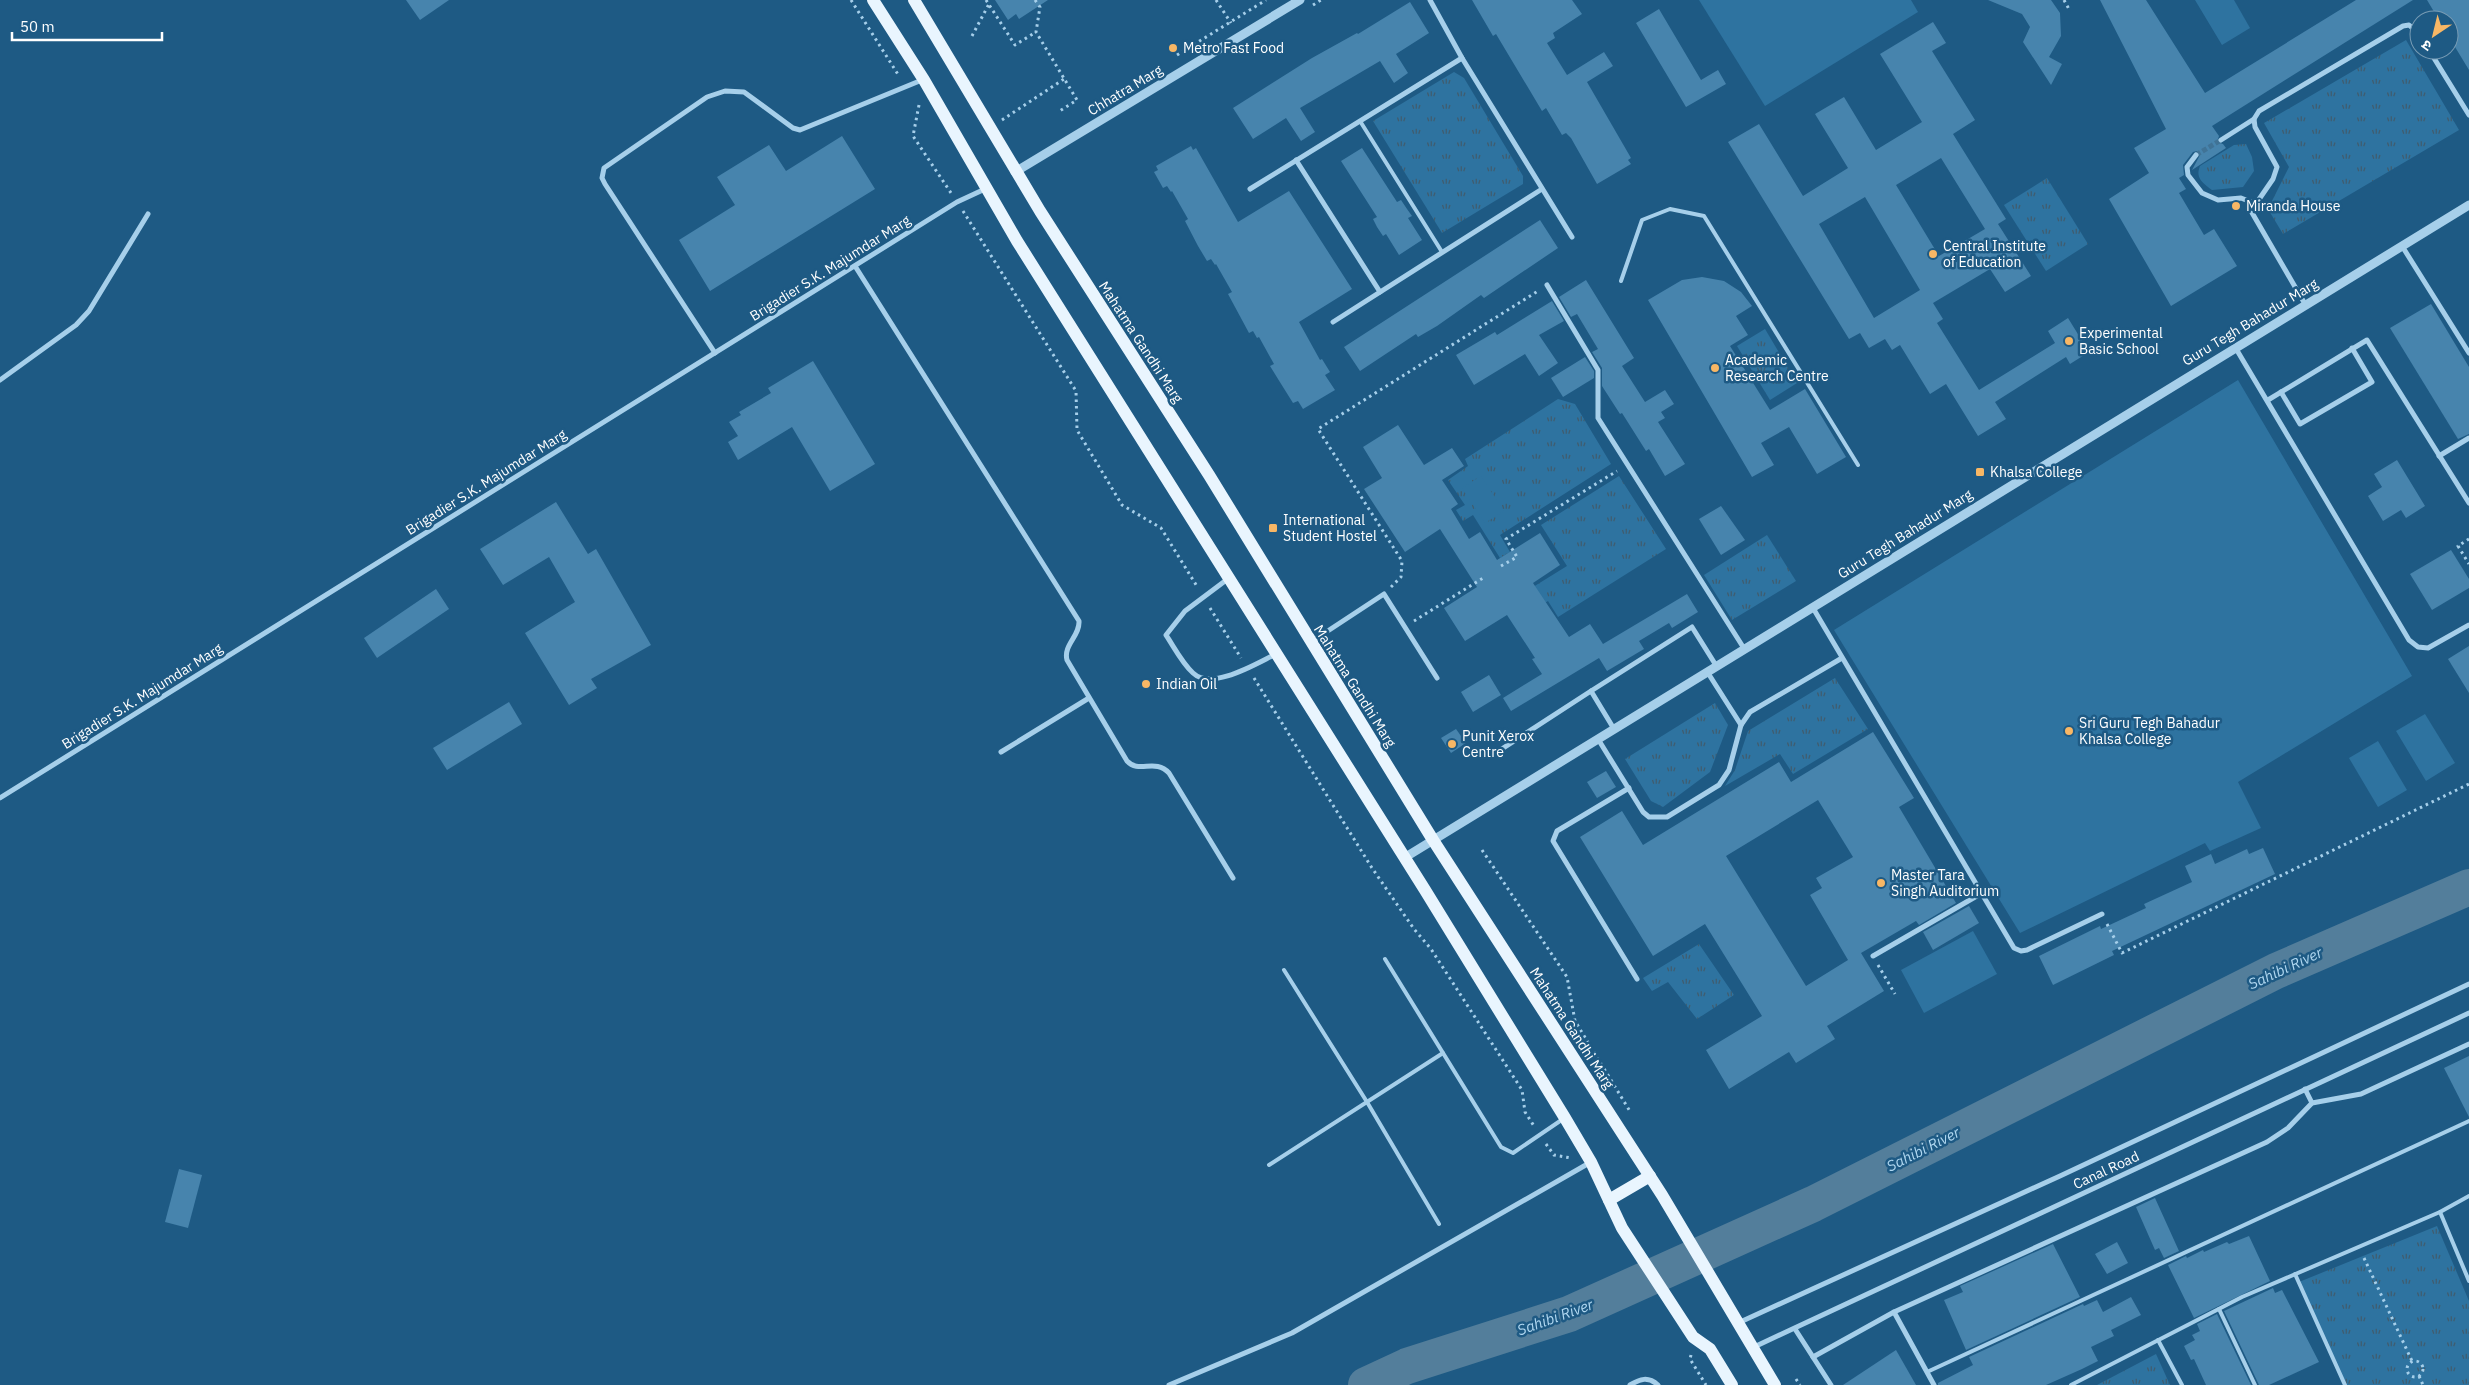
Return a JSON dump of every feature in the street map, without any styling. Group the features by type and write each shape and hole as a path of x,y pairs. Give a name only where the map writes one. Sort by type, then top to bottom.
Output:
{"main road":[{"path":"873,0 924,80 985,189 1565,1118 1591,1162 1622,1228 1693,1337 1710,1348 1732,1385"},
{"name":"Mahatma Gandhi Marg","path":"918,5 992,127 1015,172 1209,475 1433,840 1662,1195 1751,1348 1775,1385"},
{"path":"1609,1200 1650,1176"}],"street":[{"name":"Chhatra Marg","path":"1015,172 1300,0"},
{"path":"1430,0 1462,58 1572,237"},
{"path":"2221,140 2254,119 2259,111 2403,26 2409,25"},
{"path":"1250,189 1462,58"},
{"path":"2435,60 2469,115"},
{"path":"715,353 604,184 602,178 604,168 717,92 744,92 793,128 800,130 924,80"},
{"path":"2254,119 2255,127 2277,167 2273,179 2251,211 2305,304"},
{"path":"2196,154 2187,167 2188,175 2202,193 2218,200 2241,198 2256,204"},
{"path":"1296,160 1380,292"},
{"name":"Brigadier S.K. Majumdar Marg","path":"0,798 957,202 985,189"},
{"path":"1333,322 1542,189"},
{"name":"Guru Tegh Bahadur Marg","path":"1404,858 2469,205"},
{"path":"0,380 76,325 89,311 148,214"},
{"path":"2402,245 2469,353"},
{"path":"855,266 1079,621 1078,632 1066,655 1089,698 1130,764 1135,767 1158,765 1169,773 1233,878"},
{"path":"1547,285 1598,370 1598,418 1626,466 1745,650"},
{"path":"2268,400 2367,340 2469,503"},
{"path":"2235,347 2409,640 2418,647 2428,648 2469,625"},
{"path":"2281,392 2300,424 2372,382 2352,348"},
{"path":"2439,456 2469,438"},
{"path":"1229,578 1185,611 1166,635 1194,674 1209,679 1227,677 1276,653"},
{"path":"1310,642 1384,594 1437,678"},
{"path":"1813,608 1982,892 2010,943 2021,951 2102,914"},
{"path":"1491,756 1692,627 1717,667"},
{"path":"1598,740 1649,817 1667,817 1719,785 1728,770 1741,725 1750,712 1842,658"},
{"path":"1708,673 1741,725"},
{"path":"1591,691 1614,729"},
{"path":"1001,752 1089,698"},
{"path":"1629,788 1557,831 1553,841 1637,978"},
{"path":"1872,956 1982,892"},
{"path":"1737,1323 2051,1180 2469,984"},
{"name":"Canal Road","path":"1751,1348 2469,1013"},
{"path":"1813,1358 1894,1312 2267,1142 2284,1132 2312,1102 2361,1094 2469,1044"},
{"path":"2305,1090 2312,1102"},
{"path":"1170,1385 1292,1333 1591,1162"},
{"path":"1894,1312 1934,1385"},
{"path":"1795,1329 1831,1385"},
{"path":"1630,1385 1643,1378 1652,1380 1658,1385"}],"lane":[{"path":"1360,120 1442,252"},
{"path":"1621,281 1642,220 1670,209 1704,216 1858,465"},
{"path":"1385,959 1501,1147 1513,1153 1565,1118"},
{"path":"1284,970 1367,1102 1439,1224"},
{"path":"1268,1165 1443,1053"},
{"path":"1927,1372 2469,1121"},
{"path":"2071,1385 2218,1309 2440,1212 2469,1196"},
{"path":"2440,1212 2469,1281"},
{"path":"2295,1274 2345,1385"},
{"path":"2218,1309 2255,1385"},
{"path":"2158,1340 2182,1385"}],"path":[{"path":"986,0 1015,45 1036,32"},
{"path":"1035,0 1040,7 1036,32 1077,100 1058,112"},
{"path":"1216,0 1240,36"},
{"path":"2064,0 2070,11"},
{"path":"972,36 989,4"},
{"path":"1018,109 1064,79"},
{"path":"924,80 913,136 957,202 1076,391 1077,430 1122,505 1161,528 1372,868 1414,929 1432,949 1522,1090 1525,1112 1554,1155 1591,1162"},
{"path":"1384,594 1401,578 1402,561 1318,429 1547,285"},
{"path":"1502,566 1517,557 1506,539 1626,466"},
{"path":"2469,539 2458,546 2469,564"},
{"path":"1405,627 1483,578"},
{"path":"2102,914 2122,953 2469,784"},
{"path":"1482,850 1567,977 1576,1021 1636,1121"},
{"path":"1872,956 1895,994"},
{"path":"2358,1247 2412,1361"},
{"path":"1693,1337 1690,1359 1706,1385"},
{"path":"2412,1361 2420,1362 2423,1366 2423,1371 2419,1376"},
{"path":"2412,1361 2408,1365 2408,1373 2412,1376 2419,1376"},
{"path":"2419,1376 2423,1385"},
{"path":"1796,1379 1800,1385"}],"green space":[{"path":"1699,0 1911,0 1918,12 1765,106"},
{"path":"2195,0 2234,0 2250,28 2222,45"},
{"path":"2406,40 2409,45 2409,60 2418,60 2459,130 2283,234 2268,209 2289,167 2264,123"},
{"path":"1454,72 1464,78 1523,176 1523,184 1442,233 1373,121"},
{"path":"2246,144 2252,157 2254,171 2243,187 2212,190 2199,177 2200,166 2234,145"},
{"path":"2047,178 2088,244 2046,271 2004,205"},
{"path":"1765,329 1797,383 1770,400 1737,346"},
{"path":"2238,380 2412,676 2238,782 2261,828 2210,851 2205,843 2020,933 1834,630"},
{"path":"1558,399 1575,404 1611,464 1500,535 1510,552 1500,558 1473,515 1463,521 1456,510 1465,505 1448,480 1468,466 1465,459"},
{"path":"1481,476 1504,511 1485,523 1462,488"},
{"path":"1619,476 1666,549 1558,617 1548,601 1535,609 1525,592 1567,566 1541,525"},
{"path":"1767,535 1796,581 1732,620 1704,575"},
{"path":"1835,678 1868,729 1793,774 1780,754 1725,786 1735,770 1748,731"},
{"path":"1715,703 1728,725 1710,772 1663,807 1651,801 1625,759"},
{"path":"2425,714 2455,763 2426,781 2396,731"},
{"path":"2378,741 2407,790 2378,807 2349,758"},
{"path":"1973,931 1997,974 1924,1013 1901,970"},
{"path":"1699,944 1734,995 1697,1019 1668,982 1652,991 1643,978"},
{"path":"2437,1226 2469,1301 2469,1385 2346,1385 2299,1282"},
{"path":"2156,1354 2170,1385 2097,1385"}],"building":[{"path":"406,0 449,0 420,20"},
{"path":"995,0 1048,0 1019,19 1016,14 1008,20"},
{"path":"1472,0 1572,0 1582,14 1553,33 1555,38 1547,43 1567,75 1604,52 1613,66 1587,82 1631,158 1628,160 1631,164 1597,184 1571,138 1566,133 1562,135 1546,108 1542,111 1496,34 1493,36"},
{"path":"1988,0 2051,0 2060,13 2061,36 2049,57 2062,64 2051,85 2023,42 2030,27 2022,14"},
{"path":"2100,0 2146,0 2205,93 2356,0 2413,0 2212,126 2219,136 2217,142 2223,144 2226,148 2192,170 2200,155 2197,151 2193,152 2183,165 2184,175 2179,178 2186,189 2179,193 2204,235 2214,229 2237,266 2171,306 2109,199 2149,173 2134,148 2166,129"},
{"path":"2427,0 2469,0 2469,70 2459,54 2459,10 2433,10"},
{"path":"1410,2 1429,33 1396,54 1408,73 1394,83 1380,61 1300,108 1315,132 1301,141 1286,118 1253,139 1233,108 1312,58 1358,34"},
{"path":"1659,9 1701,80 1718,70 1726,84 1686,107 1636,23"},
{"path":"1933,22 1946,43 1932,51 1975,120 1953,134 2006,219 1998,224 2031,276 2005,292 1990,269 1933,303 1943,319 1937,323 1979,390 2055,343 2048,331 2068,318 2089,352 2070,364 2066,357 1995,402 2006,419 1978,436 1946,384 1930,394 1900,345 1892,350 1885,339 1869,348 1860,333 1849,339 1728,142 1759,124 1803,196 1848,168 1815,114 1844,97 1876,150 1922,122 1880,54","holes":["1941,158 1985,229 1939,256 1896,185","1865,197 1920,290 1874,318 1819,224"]},
{"path":"842,136 875,189 710,291 679,240 735,205 717,177 769,145 786,171"},
{"path":"1191,146 1193,150 1196,148 1238,222 1289,191 1352,289 1299,322 1320,360 1322,359 1330,372 1325,375 1335,390 1303,409 1298,401 1293,403 1270,366 1274,364 1259,337 1257,338 1253,331 1249,333 1228,294 1232,292 1216,264 1211,259 1207,261 1185,221 1188,219 1172,191 1167,186 1163,188 1154,172 1158,170 1156,166"},
{"path":"1362,148 1397,202 1401,200 1412,216 1408,218 1422,240 1399,255 1386,234 1383,236 1377,227 1373,219 1377,217 1341,161"},
{"path":"1540,220 1558,248 1484,298 1481,295 1437,326 1418,337 1416,334 1360,371 1344,347"},
{"name":"Academic Research Centre","path":"1702,277 1724,281 1741,292 1752,306 1736,316 1748,335 1730,346 1770,410 1805,389 1846,457 1817,474 1789,427 1761,443 1774,465 1752,477 1648,300 1682,280"},
{"path":"1586,280 1634,358 1622,366 1645,402 1665,390 1674,404 1661,412 1665,418 1658,422 1685,464 1665,476 1649,449 1646,451 1602,386 1602,368 1592,352 1598,349 1577,314 1571,317 1559,297"},
{"path":"1552,301 1564,321 1539,335 1558,363 1539,376 1525,354 1474,385 1456,355 1495,332 1497,335"},
{"path":"2431,304 2469,367 2469,434 2458,439 2390,328"},
{"path":"1585,357 1594,371 1594,378 1563,397 1551,378"},
{"path":"813,361 875,464 830,491 792,427 738,460 728,442 738,436 729,422 741,415 739,412 771,393 768,388"},
{"path":"1398,425 1424,465 1452,448 1464,466 1442,480 1458,504 1451,509 1469,539 1480,532 1497,560 1540,533 1560,565 1533,583 1569,637 1590,624 1603,644 1687,594 1698,612 1672,628 1669,623 1639,641 1644,649 1607,671 1599,658 1511,711 1503,698 1542,674 1532,659 1535,658 1507,615 1465,641 1444,608 1477,587 1440,529 1405,552 1364,489 1382,478 1363,447"},
{"path":"2397,460 2425,506 2406,518 2401,510 2383,521 2368,496 2382,487 2374,474"},
{"path":"556,502 588,554 596,549 651,645 591,679 597,688 569,705 525,633 575,602 549,557 503,585 480,549"},
{"path":"1721,506 1745,540 1721,555 1699,519"},
{"path":"2451,550 2469,579 2469,588 2432,610 2410,574"},
{"path":"436,589 449,609 377,658 364,638"},
{"path":"2469,646 2469,693 2448,659"},
{"path":"1489,675 1501,695 1473,712 1461,692"},
{"path":"509,702 522,724 447,770 433,748"},
{"path":"1456,729 1466,743 1451,753 1441,738"},
{"path":"1873,732 1914,798 1899,807 1956,903 1919,925 1916,921 1861,953 1884,991 1827,1026 1835,1039 1796,1063 1789,1052 1729,1089 1706,1050 1762,1016 1705,924 1653,956 1580,837 1622,811 1643,845 1779,762 1791,782","holes":["1818,800 1853,857 1816,878 1822,888 1810,895 1848,960 1806,986 1726,856"]},
{"path":"1606,771 1616,787 1597,798 1587,782"},
{"path":"2263,848 2275,874 2112,951 2114,955 2053,985 2039,956 2100,926 2101,929 2146,908 2144,904 2192,882 2185,866 2211,854 2215,864 2247,849 2249,854"},
{"path":"1969,906 1979,923 1933,950 1923,932"},
{"path":"2469,1056 2469,1117 2444,1068"},
{"path":"179,1169 202,1175 188,1228 165,1222"},
{"path":"2155,1198 2179,1251 2164,1258 2159,1248 2155,1250 2136,1207"},
{"path":"2249,1236 2270,1281 2194,1318 2168,1265 2186,1256 2187,1258 2203,1250 2204,1252 2227,1242 2229,1244"},
{"path":"2117,1242 2128,1263 2107,1274 2095,1254"},
{"path":"2053,1244 2080,1297 1966,1350 1944,1300 1963,1292 1960,1286"},
{"path":"2273,1288 2275,1293 2282,1290 2319,1362 2269,1385 2259,1385 2224,1311"},
{"path":"2131,1297 2141,1315 2111,1330 2114,1336 2091,1347 2098,1361 2082,1369 2046,1385 1938,1385 1938,1383 1973,1365 1969,1357 2083,1304 2084,1306 2097,1300 2103,1312"},
{"path":"2217,1314 2251,1385 2206,1385 2194,1359 2191,1360 2184,1346 2195,1340 2192,1335 2200,1331 2197,1324"},
{"path":"1896,1350 1916,1385 1843,1385"}],"waterway":[{"name":"Sahibi River","path":"1366,1385 1407,1366 1569,1314 1813,1204 2276,971 2469,887"}],"tunnel":[{"path":"2196,155 2221,140"}],"place":[{"name":"Metro Fast Food","path":"1173,48"},
{"name":"Miranda House","path":"2236,206"},
{"name":"Central Institute of Education","path":"1933,254"},
{"name":"Experimental Basic School","path":"2069,341"},
{"name":"Academic Research Centre","path":"1715,368"},
{"name":"Khalsa College","path":"1980,472"},
{"name":"International Student Hostel","path":"1273,528"},
{"name":"Indian Oil","path":"1146,684"},
{"name":"Sri Guru Tegh Bahadur Khalsa College","path":"2069,731"},
{"name":"Punit Xerox Centre","path":"1452,744"},
{"name":"Master Tara Singh Auditorium","path":"1881,883"}]}
